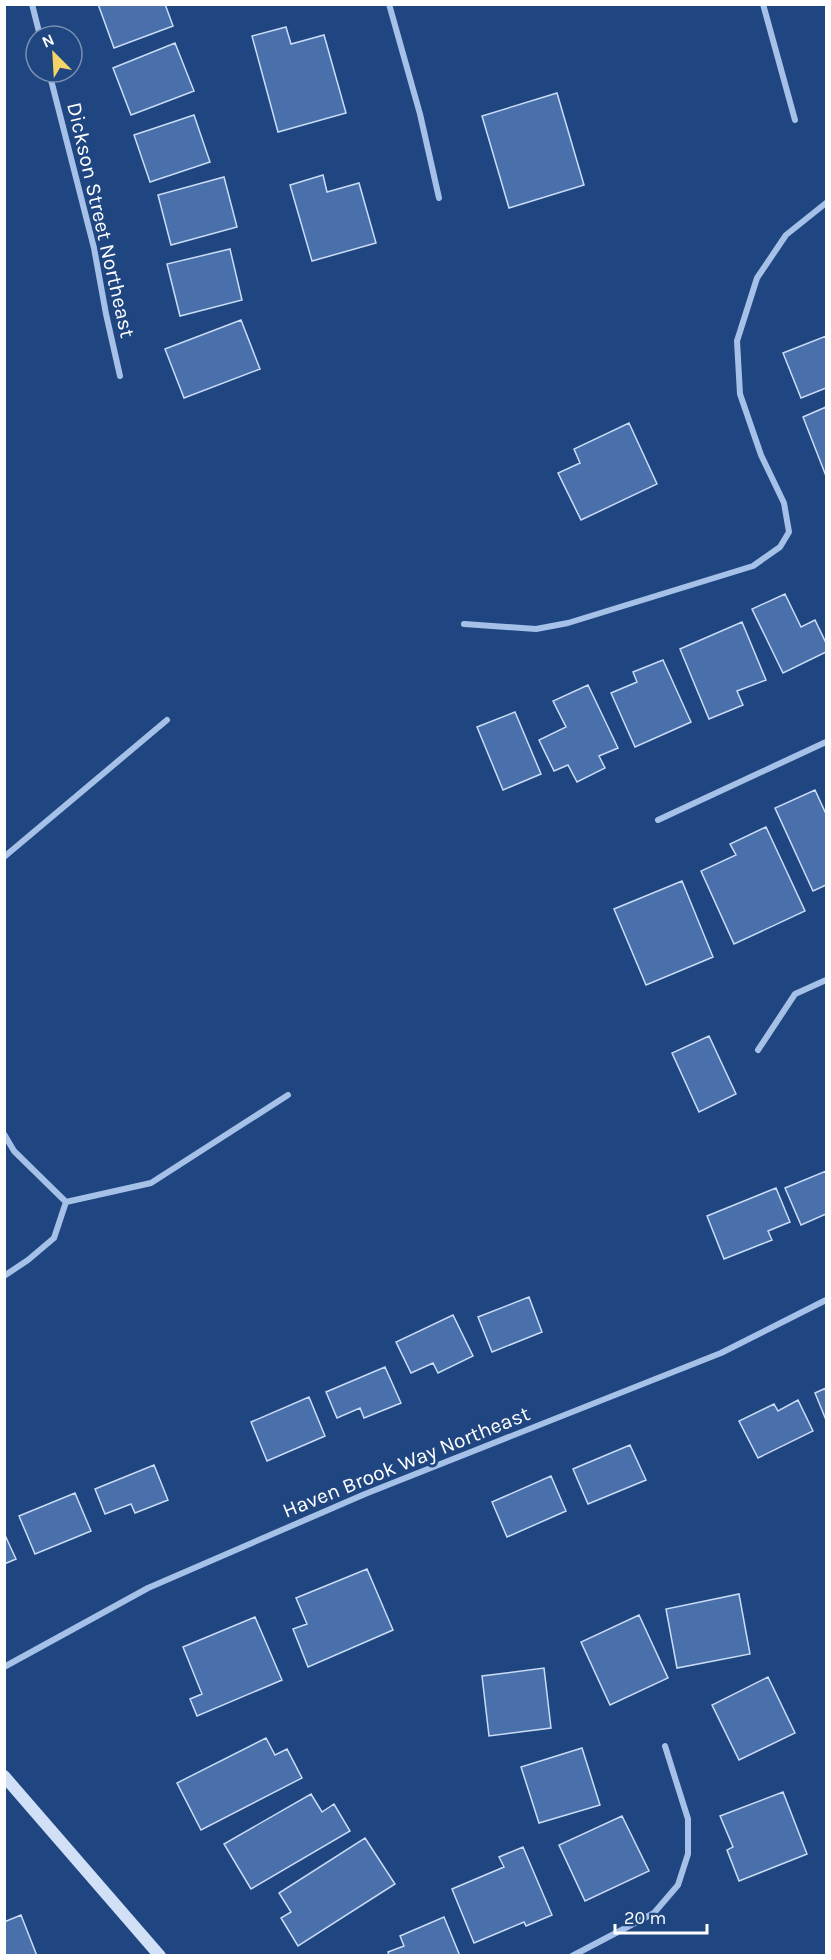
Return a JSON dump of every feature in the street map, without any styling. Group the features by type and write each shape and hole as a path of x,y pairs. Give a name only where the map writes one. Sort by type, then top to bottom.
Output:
{"street":[{"path":"32,4 37,24"},
{"path":"389,4 420,114 440,198"},
{"path":"764,4 795,120"},
{"name":"Dickson Street Northeast","path":"52,84 94,248 120,376"},
{"path":"464,624 536,629 568,624 753,566 780,547 789,532 784,503 761,455 740,394 737,341 757,278 786,236 826,203"},
{"path":"4,857 167,720"},
{"path":"658,820 826,742"},
{"path":"759,1050 795,994 826,980"},
{"path":"66,1202 151,1183 288,1095"},
{"path":"4,1134 14,1151 66,1202"},
{"path":"4,1276 54,1238 66,1202"},
{"name":"Haven Brook Way Northeast","path":"4,1667 148,1588 365,1494 721,1353 826,1300"},
{"path":"572,1956 654,1913 678,1885 688,1854 688,1819 665,1746"},
{"path":"4,1776 160,1956"}],"building":[{"path":"98,4 165,4 173,26 114,48"},
{"path":"286,27 291,44 324,35 346,113 278,132 252,36"},
{"path":"175,43 194,91 131,115 113,68"},
{"path":"557,93 584,185 509,208 482,116"},
{"path":"194,115 210,162 150,182 134,135"},
{"path":"323,175 327,192 359,183 376,243 312,261 290,185"},
{"path":"224,177 237,227 171,245 158,195"},
{"path":"230,249 242,300 180,316 167,264"},
{"path":"241,320 260,369 184,398 165,349"},
{"path":"826,336 826,388 801,398 783,353"},
{"path":"826,407 826,476 803,417"},
{"path":"629,423 657,484 581,520 558,473 580,463 574,449"},
{"path":"785,594 801,627 815,620 826,643 826,652 783,673 752,609"},
{"path":"742,622 766,680 737,691 743,705 709,719 680,649"},
{"path":"663,660 691,722 635,747 611,693 637,682 633,672"},
{"path":"588,685 618,748 599,756 605,768 577,782 568,765 554,771 539,740 566,727 553,701"},
{"path":"515,712 541,774 503,790 477,727"},
{"path":"815,790 826,814 826,885 813,891 775,808"},
{"path":"766,827 805,911 734,944 701,871 736,855 730,844"},
{"path":"682,881 713,957 646,985 614,909"},
{"path":"709,1036 736,1094 699,1112 672,1053"},
{"path":"826,1171 826,1214 801,1225 785,1188"},
{"path":"776,1188 790,1222 768,1231 772,1240 724,1259 707,1216"},
{"path":"529,1297 542,1332 492,1352 478,1317"},
{"path":"453,1315 473,1356 438,1373 433,1363 411,1373 396,1342"},
{"path":"385,1367 401,1403 364,1418 360,1408 337,1418 326,1392"},
{"path":"826,1388 826,1420 815,1393"},
{"path":"309,1397 325,1436 267,1461 251,1422"},
{"path":"798,1400 813,1431 758,1458 739,1421 774,1404 778,1411"},
{"path":"630,1445 646,1480 588,1504 573,1469"},
{"path":"154,1465 168,1500 135,1513 131,1504 105,1514 95,1489"},
{"path":"551,1476 566,1511 507,1537 492,1502"},
{"path":"75,1493 91,1531 35,1554 19,1516"},
{"path":"4,1533 16,1559 4,1564"},
{"path":"367,1569 393,1630 308,1667 293,1629 307,1624 296,1598"},
{"path":"739,1594 750,1654 677,1668 666,1609"},
{"path":"639,1615 668,1678 610,1705 581,1642"},
{"path":"255,1617 282,1680 197,1716 190,1699 202,1694 183,1647"},
{"path":"544,1668 551,1728 489,1736 482,1676"},
{"path":"768,1677 795,1733 739,1760 712,1705"},
{"path":"266,1738 275,1755 287,1749 302,1778 201,1830 177,1783"},
{"path":"582,1748 600,1805 539,1823 521,1767"},
{"path":"783,1792 807,1854 739,1881 727,1850 733,1847 720,1816"},
{"path":"311,1794 322,1812 334,1804 350,1831 251,1889 224,1844"},
{"path":"622,1816 649,1871 585,1901 559,1845"},
{"path":"365,1838 395,1884 298,1946 281,1918 291,1912 279,1893"},
{"path":"523,1847 552,1915 526,1926 524,1922 474,1943 452,1889 504,1867 499,1857"},
{"path":"21,1915 37,1956 4,1956 4,1922"},
{"path":"444,1917 460,1956 389,1956 388,1952 404,1946 400,1936"}]}
